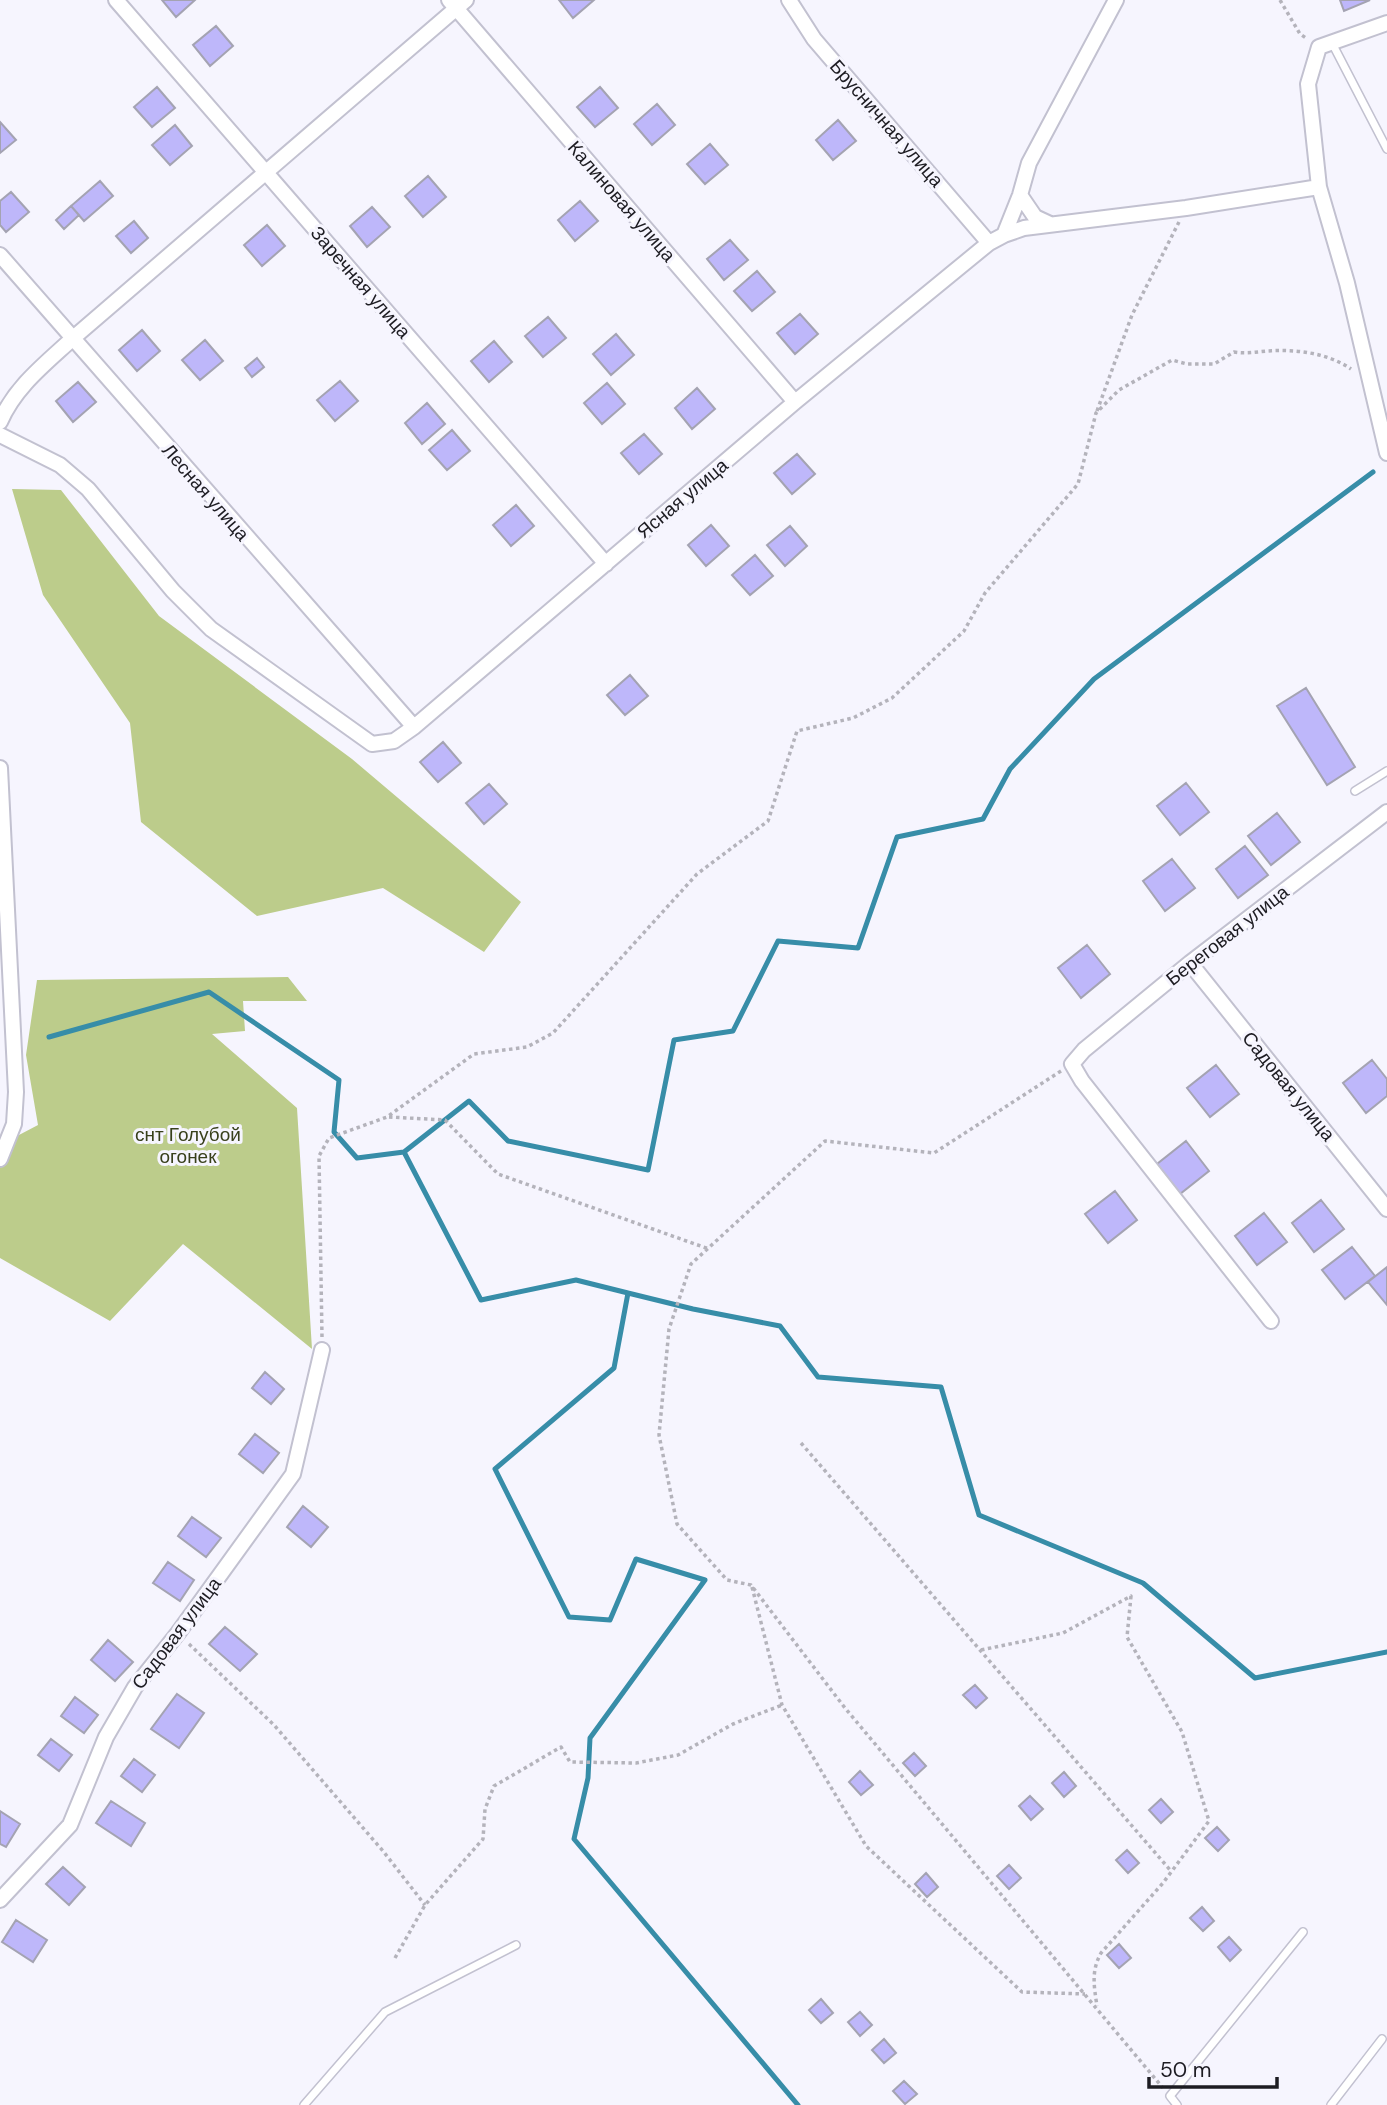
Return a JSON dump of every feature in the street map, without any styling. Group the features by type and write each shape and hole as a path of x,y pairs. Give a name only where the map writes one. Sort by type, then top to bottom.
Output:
{"street":[{"name":"Заречная улица","path":"116,0 606,564"},
{"name":"Брусничная улица","path":"789,0 814,39 989,243"},
{"path":"1004,235 1029,163 1116,0"},
{"path":"0,422 7,406 26,381 457,3"},
{"name":"Калиновая улица","path":"457,3 795,402"},
{"path":"1387,23 1326,45 1308,84 1320,187 1370,374 1387,453"},
{"name":"Ясная улица","path":"0,435 60,465 88,489 173,591 211,629 372,744 394,741 414,727 795,402 989,243 1024,228 1186,208 1320,187"},
{"path":"1020,195 1035,217 1050,224"},
{"name":"Лесная улица","path":"0,255 414,727"},
{"path":"0,768 16,1092 14,1124 0,1159"},
{"name":"Береговая улица","path":"1072,1065 1084,1050 1190,963 1387,812"},
{"name":"Садовая улица","path":"1190,963 1387,1209"},
{"path":"1072,1065 1271,1321"},
{"name":"Садовая улица","path":"0,1900 70,1825 106,1737 135,1687 178,1633 292,1474 322,1350"}],"lane":[{"path":"1326,45 1387,149"},
{"path":"1354,790 1387,771"},
{"path":"1177,2105 1170,2095 1303,1932"},
{"path":"304,2105 385,2012 516,1945"},
{"path":"1331,2105 1382,2039"}],"path":[{"path":"1280,0 1300,34 1326,45"},
{"path":"322,1350 319,1156 329,1138 387,1116 474,1054 527,1047 553,1033 697,874 768,821 797,731 853,718 891,698 964,631 985,593 1078,484 1096,413 1132,315 1186,208"},
{"path":"1096,413 1119,390 1171,360 1187,364 1214,365 1234,352 1245,354 1294,350 1340,360 1350,368 1370,374"},
{"path":"1072,1065 934,1153 825,1141 691,1264 669,1329 659,1435 677,1524 727,1580 751,1585 845,1709 1170,2095"},
{"path":"387,1116 445,1120 498,1174 709,1249"},
{"path":"801,1443 1171,1871"},
{"path":"751,1585 782,1705 866,1846 1022,1992 1087,1994"},
{"path":"981,1650 1063,1633 1131,1596 1127,1637 1182,1732 1209,1821 1171,1871 1101,1953 1095,1964 1093,1980 1098,2007"},
{"path":"178,1633 274,1725 383,1851 425,1905"},
{"path":"395,1958 425,1905 483,1839 485,1809 494,1786 561,1747 570,1762 636,1763 678,1755 733,1724 782,1705"}],"green space":[{"path":"12,489 61,490 159,616 352,759 521,902 484,952 383,888 257,916 141,822 130,723 43,595"},
{"name":"снт Голубой огонек","path":"288,977 307,1001 243,1001 245,1031 212,1034 297,1108 312,1349 183,1244 110,1321 0,1258 0,1145 38,1125 26,1055 37,980"}],"building":[{"path":"162,0 195,0 176,17"},
{"path":"559,0 594,0 573,18"},
{"path":"1340,0 1370,0 1344,11"},
{"path":"216,26 233,46 210,66 193,45"},
{"path":"157,87 175,108 152,127 134,107"},
{"path":"600,87 618,108 595,127 577,107"},
{"path":"657,104 675,125 652,145 634,124"},
{"path":"838,120 856,141 833,160 816,140"},
{"path":"0,122 16,140 0,153"},
{"path":"175,125 192,146 170,165 152,145"},
{"path":"710,144 728,165 705,184 687,164"},
{"path":"428,176 446,197 423,217 405,196"},
{"path":"100,181 113,196 84,221 71,206"},
{"path":"11,192 29,212 6,232 0,225 0,201"},
{"path":"580,201 598,221 575,241 558,220"},
{"path":"71,206 79,215 64,229 56,220"},
{"path":"372,207 390,227 367,247 350,226"},
{"path":"134,221 148,238 131,253 116,236"},
{"path":"267,225 285,246 262,266 244,245"},
{"path":"730,240 748,260 724,280 707,259"},
{"path":"757,271 775,292 752,311 734,291"},
{"path":"800,314 818,334 795,354 777,333"},
{"path":"548,317 566,338 543,357 525,336"},
{"path":"142,330 160,351 137,371 119,350"},
{"path":"616,334 634,355 611,375 593,354"},
{"path":"205,340 223,361 200,380 182,360"},
{"path":"494,341 512,362 489,382 471,361"},
{"path":"257,358 264,367 252,377 245,368"},
{"path":"340,381 358,401 335,421 317,400"},
{"path":"78,382 96,402 73,422 56,401"},
{"path":"607,383 625,404 602,424 584,403"},
{"path":"697,388 715,409 692,429 675,408"},
{"path":"427,403 445,424 422,444 405,423"},
{"path":"452,430 470,451 447,470 429,450"},
{"path":"644,434 662,454 639,474 621,453"},
{"path":"797,454 815,474 792,494 774,473"},
{"path":"516,505 534,526 511,546 493,525"},
{"path":"711,525 729,546 706,566 688,545"},
{"path":"790,526 807,546 785,566 767,545"},
{"path":"755,555 773,576 750,595 732,575"},
{"path":"630,675 648,696 625,715 607,695"},
{"path":"1306,688 1355,767 1327,785 1277,706"},
{"path":"443,742 461,763 438,782 420,762"},
{"path":"1186,783 1209,812 1180,835 1157,806"},
{"path":"489,784 507,804 484,824 466,803"},
{"path":"1277,813 1300,842 1271,865 1248,836"},
{"path":"1245,846 1268,875 1238,898 1216,869"},
{"path":"1172,859 1195,888 1165,911 1143,881"},
{"path":"1087,945 1110,974 1081,998 1058,968"},
{"path":"1372,1060 1387,1079 1387,1096 1366,1113 1343,1083"},
{"path":"1216,1065 1239,1094 1210,1117 1187,1088"},
{"path":"1186,1141 1209,1171 1180,1194 1157,1164"},
{"path":"1115,1191 1137,1220 1108,1243 1085,1214"},
{"path":"1321,1200 1344,1229 1314,1252 1292,1223"},
{"path":"1264,1213 1287,1242 1257,1265 1235,1236"},
{"path":"1352,1247 1375,1276 1345,1299 1322,1270"},
{"path":"1387,1267 1387,1305 1368,1282"},
{"path":"265,1372 284,1389 271,1404 252,1388"},
{"path":"255,1434 279,1453 263,1473 239,1454"},
{"path":"303,1506 328,1527 311,1547 287,1527"},
{"path":"192,1517 221,1538 206,1557 178,1536"},
{"path":"168,1562 194,1580 180,1601 153,1583"},
{"path":"225,1627 257,1654 240,1671 209,1644"},
{"path":"108,1640 133,1662 115,1681 91,1660"},
{"path":"975,1685 987,1698 976,1708 963,1695"},
{"path":"177,1694 204,1713 179,1748 151,1729"},
{"path":"75,1697 98,1715 84,1733 61,1716"},
{"path":"51,1739 72,1755 59,1771 38,1755"},
{"path":"914,1753 926,1766 915,1776 903,1763"},
{"path":"134,1759 155,1775 142,1792 121,1776"},
{"path":"860,1771 873,1785 861,1795 849,1782"},
{"path":"1064,1772 1076,1786 1064,1797 1052,1783"},
{"path":"1030,1796 1043,1809 1031,1820 1019,1806"},
{"path":"1161,1799 1173,1812 1161,1823 1149,1810"},
{"path":"111,1801 145,1823 131,1846 96,1823"},
{"path":"0,1811 20,1824 6,1847 0,1844"},
{"path":"1217,1827 1229,1840 1218,1851 1205,1838"},
{"path":"1127,1850 1139,1863 1128,1873 1116,1860"},
{"path":"1009,1865 1021,1878 1009,1889 997,1876"},
{"path":"63,1867 85,1887 69,1905 46,1884"},
{"path":"926,1873 938,1887 927,1897 915,1884"},
{"path":"1202,1907 1214,1921 1203,1931 1190,1918"},
{"path":"16,1920 47,1940 33,1962 2,1942"},
{"path":"1229,1937 1241,1950 1230,1961 1218,1947"},
{"path":"1119,1944 1131,1958 1119,1968 1107,1955"},
{"path":"821,1999 833,2013 821,2023 809,2010"},
{"path":"860,2012 872,2025 860,2036 848,2022"},
{"path":"884,2039 896,2053 884,2063 872,2050"},
{"path":"904,2081 917,2094 905,2104 893,2091"}],"waterway":[{"path":"404,1152 469,1101 508,1141 648,1170 674,1040 733,1031 778,941 858,948 897,837 983,819 1010,769 1094,679 1373,472"},
{"path":"49,1037 209,992 339,1080 334,1132 357,1158 404,1152 481,1300 576,1280 628,1293 614,1368 495,1469 569,1617 610,1620 636,1559 705,1580 590,1738 588,1778 574,1839 798,2105"},
{"path":"628,1293 780,1326 818,1377 941,1387 979,1515 1143,1583 1255,1678 1387,1652"}]}
